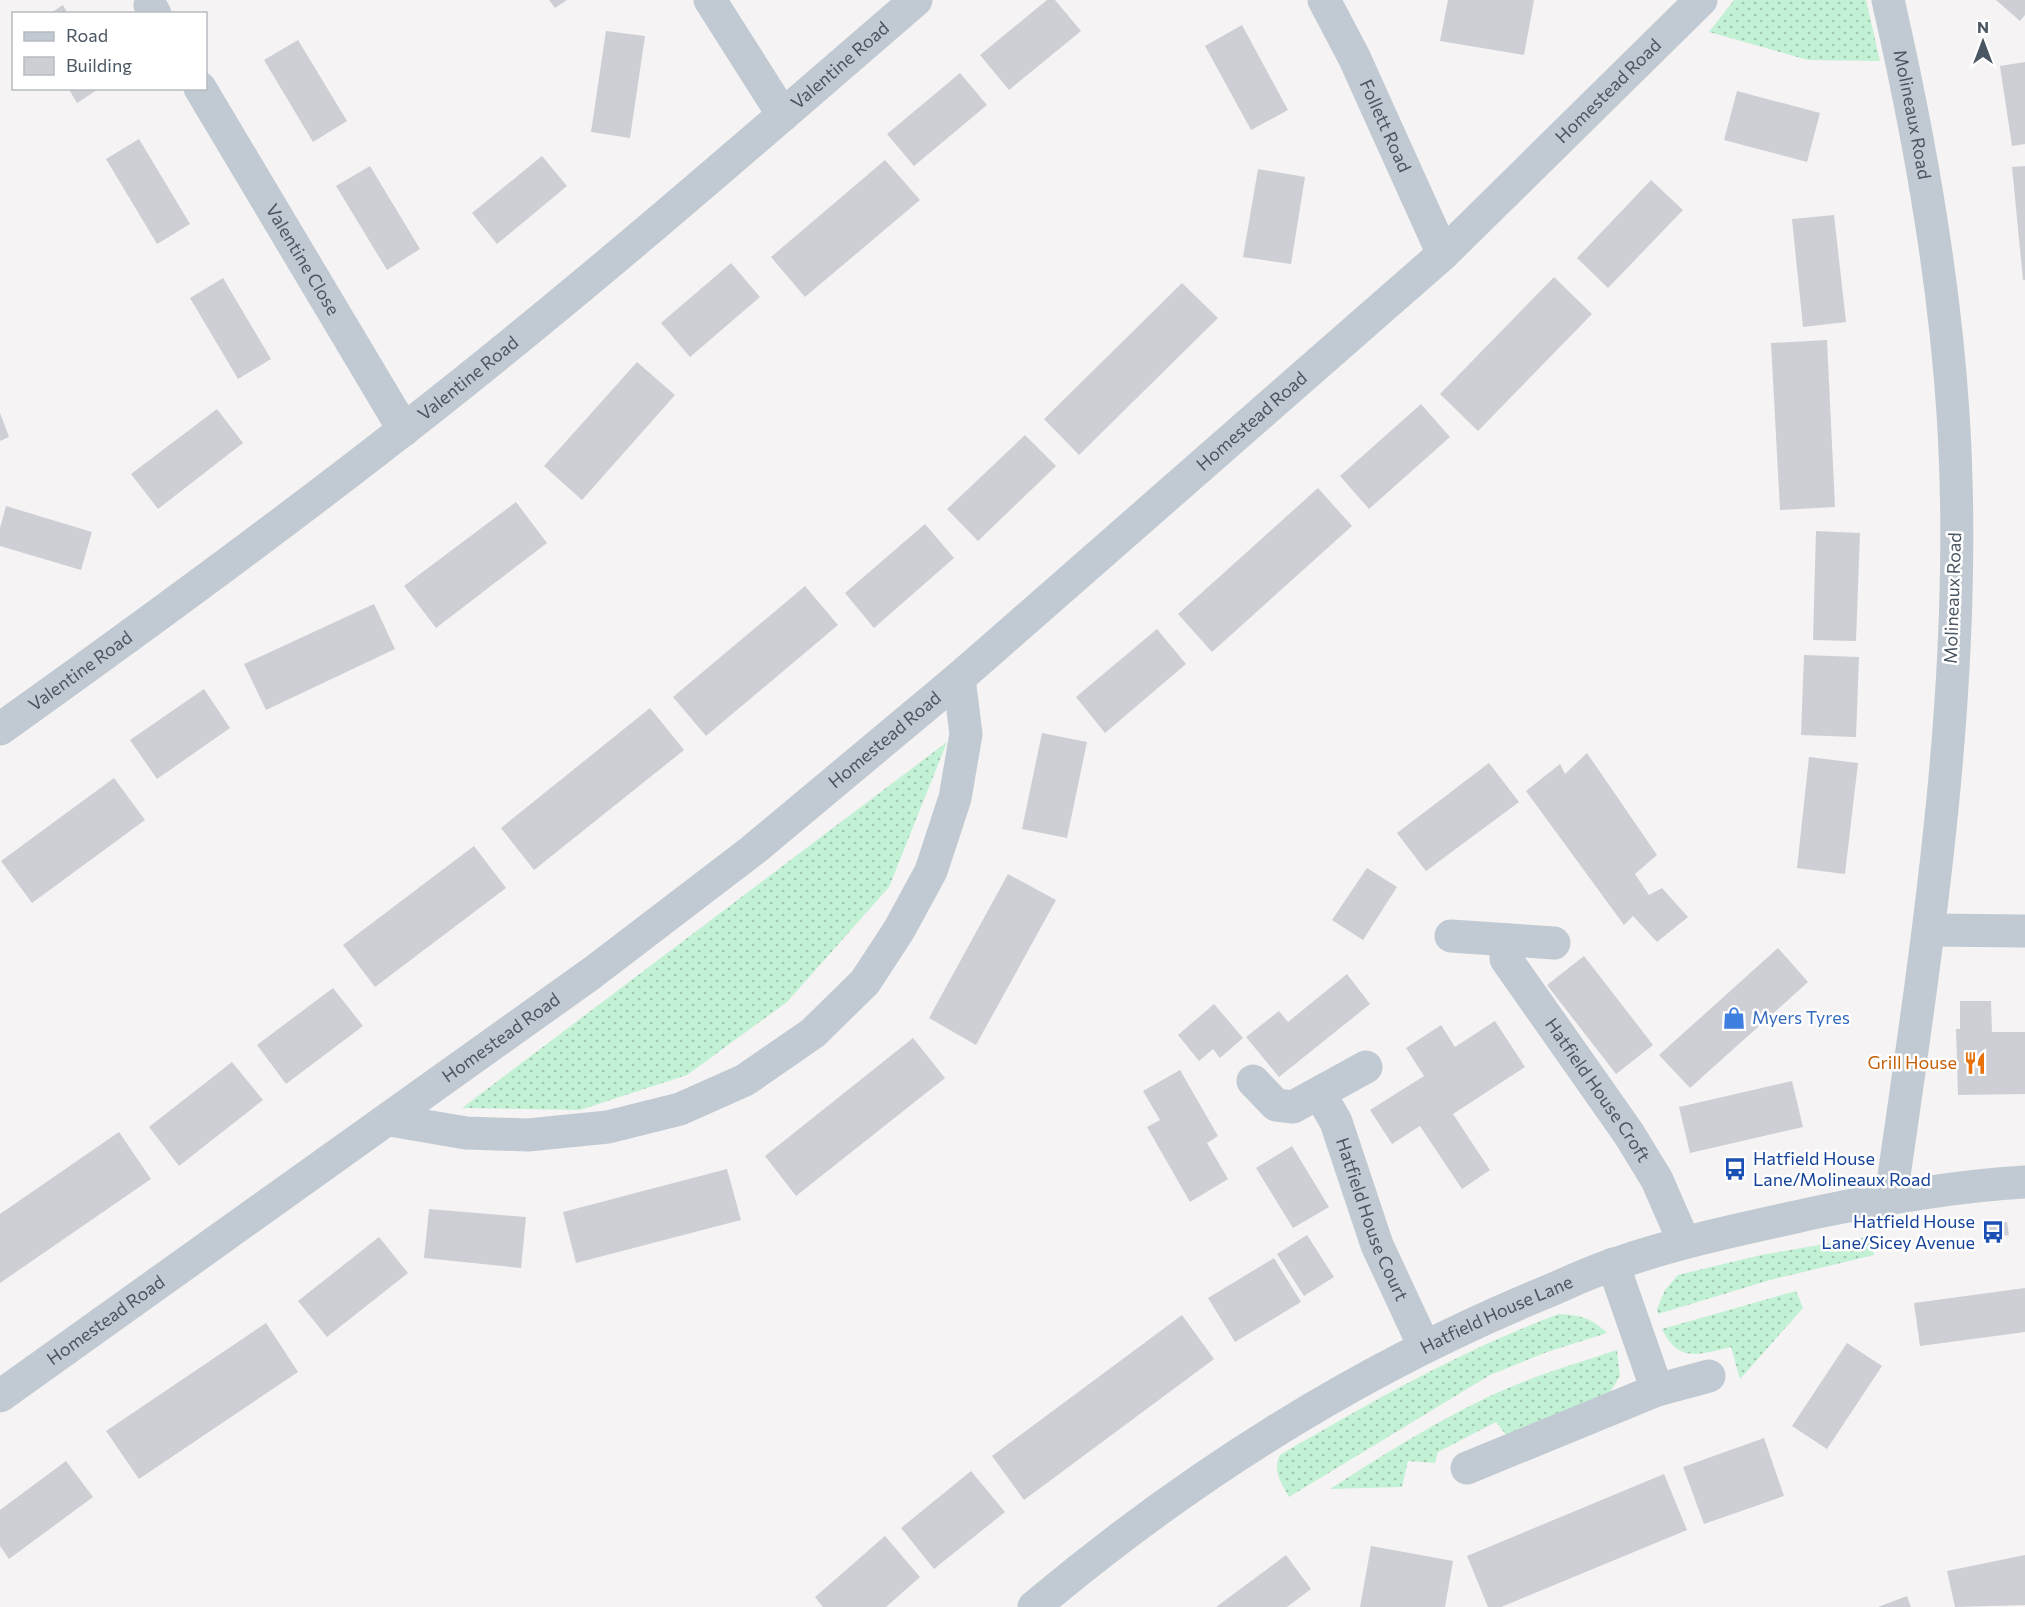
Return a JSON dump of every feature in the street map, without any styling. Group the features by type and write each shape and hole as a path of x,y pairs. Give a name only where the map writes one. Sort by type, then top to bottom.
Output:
{"street":[{"path":"710,0 783,115"},
{"name":"Valentine Road","path":"1,725 226,566 404,430 615,258 916,0"},
{"name":"Follett Road","path":"1324,0 1354,57 1443,254"},
{"name":"Homestead Road","path":"0,1396 390,1120 592,973 753,850 959,678 1443,254 1701,0"},
{"name":"Molineaux Road","path":"1888,0 1910,95 1935,245 1953,413 1956,577 1946,747 1929,930 1891,1197"},
{"name":"Valentine Close","path":"201,90 404,430"},
{"path":"390,1120 466,1133 518,1135 608,1127 680,1109 745,1080 813,1033 865,982 899,930 931,871 955,798 966,734 959,678"},
{"path":"1929,930 2025,931"},
{"path":"1450,936 1506,942 1554,943"},
{"name":"Hatfield House Croft","path":"1506,942 1506,960 1629,1134 1657,1180 1684,1242"},
{"path":"1253,1081 1276,1105 1293,1107 1366,1067"},
{"name":"Hatfield House Court","path":"1320,1094 1336,1122 1377,1245 1424,1346"},
{"name":"Hatfield House Lane","path":"1034,1607 1083,1566 1191,1488 1308,1412 1424,1346 1612,1264 1684,1242 1891,1197 2025,1182"},
{"path":"1612,1264 1657,1390"},
{"path":"1467,1468 1657,1390 1709,1376"}],"green space":[{"path":"1734,0 1866,0 1880,61 1808,60 1709,32"},
{"path":"947,742 889,887 787,1002 687,1075 580,1110 462,1108"},
{"path":"1871,1238 1874,1255 1770,1280 1658,1314 1657,1309 1665,1290 1678,1275 1761,1255"},
{"path":"1796,1291 1803,1308 1740,1379 1731,1347 1700,1354 1683,1352 1675,1348 1662,1329"},
{"path":"1559,1314 1585,1318 1607,1333 1547,1352 1490,1375 1289,1497 1277,1471 1280,1455 1451,1361"},
{"path":"1617,1350 1620,1376 1607,1397 1507,1436 1496,1422 1438,1452 1435,1463 1408,1461 1402,1487 1330,1489 1425,1430 1500,1391"}],"building":[{"path":"549,0 567,0 555,8"},
{"path":"1047,0 1055,0 1081,31 1009,90 980,55"},
{"path":"1448,0 1534,0 1524,55 1440,41"},
{"path":"1996,0 2025,0 2025,15 2020,21"},
{"path":"63,5 67,12 52,12"},
{"path":"1242,25 1288,110 1251,130 1205,46"},
{"path":"606,31 645,36 630,138 591,132"},
{"path":"298,40 347,121 313,142 264,60"},
{"path":"2025,62 2025,144 2012,146 2000,66"},
{"path":"960,73 987,105 914,166 887,134"},
{"path":"69,90 97,90 77,103"},
{"path":"1737,91 1820,113 1807,162 1724,140"},
{"path":"139,139 190,224 157,244 106,159"},
{"path":"542,156 567,186 497,244 472,213"},
{"path":"885,160 920,200 805,297 771,257"},
{"path":"370,166 420,249 387,270 336,186"},
{"path":"2025,166 2025,280 2023,280 2012,167"},
{"path":"1258,169 1305,177 1291,264 1243,257"},
{"path":"1651,180 1683,210 1608,288 1577,258"},
{"path":"1834,215 1846,322 1803,327 1792,219"},
{"path":"731,263 760,297 690,357 661,323"},
{"path":"1554,277 1592,314 1478,431 1440,394"},
{"path":"223,278 271,359 238,379 190,298"},
{"path":"1182,283 1218,318 1079,455 1044,419"},
{"path":"1827,340 1835,507 1780,510 1771,343"},
{"path":"637,362 675,395 582,500 544,466"},
{"path":"1421,404 1450,437 1369,509 1340,476"},
{"path":"217,409 243,443 158,509 131,474"},
{"path":"0,413 9,437 0,441"},
{"path":"1025,435 1056,466 978,541 947,509"},
{"path":"1318,488 1352,526 1212,652 1178,614"},
{"path":"516,502 547,543 436,628 404,586"},
{"path":"6,506 92,532 81,570 0,546 0,528"},
{"path":"925,524 954,558 874,628 845,593"},
{"path":"1816,531 1860,533 1856,641 1813,640"},
{"path":"805,586 838,625 706,736 673,697"},
{"path":"374,604 395,649 266,710 244,664"},
{"path":"1157,629 1186,664 1105,733 1076,697"},
{"path":"1804,655 1859,657 1856,737 1801,735"},
{"path":"204,689 230,728 157,779 130,740"},
{"path":"650,708 684,750 534,870 501,828"},
{"path":"1042,733 1087,742 1067,838 1022,829"},
{"path":"1587,753 1657,855 1635,874 1649,895 1662,888 1688,917 1657,942 1633,916 1624,925 1526,791 1560,764 1565,774"},
{"path":"1809,757 1858,763 1845,874 1797,868"},
{"path":"1489,763 1519,802 1426,871 1397,833"},
{"path":"114,778 145,820 32,903 1,861"},
{"path":"474,846 506,888 375,987 343,945"},
{"path":"1367,868 1397,887 1363,940 1332,920"},
{"path":"1008,874 1056,900 976,1045 929,1018"},
{"name":"Myers Tyres","path":"1778,948 1808,982 1690,1088 1659,1055"},
{"path":"1584,956 1653,1045 1616,1074 1547,985"},
{"path":"1347,974 1370,1004 1279,1077 1246,1037 1279,1011 1288,1022"},
{"path":"333,988 363,1026 286,1084 257,1045"},
{"path":"1960,1001 1991,1001 1992,1032 2025,1032 2025,1094 1958,1095 1956,1029 1960,1029"},
{"path":"1214,1004 1243,1038 1220,1058 1213,1049 1199,1061 1178,1035"},
{"path":"1495,1021 1525,1067 1453,1114 1490,1170 1462,1189 1420,1126 1392,1144 1370,1110 1424,1076 1406,1048 1441,1025 1455,1047"},
{"path":"913,1038 945,1078 796,1196 765,1156"},
{"path":"232,1062 263,1100 179,1166 149,1127"},
{"path":"1180,1070 1218,1136 1207,1143 1228,1179 1190,1202 1147,1127 1160,1120 1143,1091"},
{"path":"1792,1081 1803,1127 1690,1153 1679,1107"},
{"path":"119,1132 151,1179 0,1283 0,1214"},
{"path":"1292,1146 1329,1207 1293,1228 1256,1168"},
{"path":"727,1169 741,1220 576,1263 563,1212"},
{"path":"429,1209 526,1217 521,1268 424,1258"},
{"path":"2007,1222 2009,1235 1984,1238 1982,1225"},
{"path":"1307,1235 1334,1277 1304,1296 1277,1254"},
{"path":"379,1237 408,1273 327,1337 298,1301"},
{"path":"1274,1258 1301,1302 1235,1342 1208,1298"},
{"path":"2025,1288 2025,1332 1920,1346 1914,1303"},
{"path":"1182,1315 1214,1359 1024,1500 992,1456"},
{"path":"266,1323 298,1372 139,1479 106,1431"},
{"path":"1847,1343 1882,1366 1827,1449 1792,1426"},
{"path":"1764,1438 1784,1496 1704,1524 1683,1467"},
{"path":"66,1461 93,1497 9,1559 0,1546 0,1510"},
{"path":"971,1471 1005,1512 934,1569 901,1528"},
{"path":"1664,1474 1687,1530 1501,1607 1488,1607 1467,1556"},
{"path":"885,1536 920,1577 886,1607 823,1607 815,1597"},
{"path":"1371,1546 1453,1561 1445,1607 1360,1607"},
{"path":"1286,1555 1311,1589 1287,1607 1216,1607"},
{"path":"2025,1555 2025,1605 1955,1607 1947,1571"},
{"path":"1907,1596 1911,1607 1878,1607"}],"place":[{"name":"Myers Tyres","path":"1734,1018"},
{"name":"Grill House","path":"1975,1063"},
{"name":"Hatfield House Lane/Molineaux Road","path":"1735,1169"},
{"name":"Hatfield House Lane/Sicey Avenue","path":"1993,1232"}]}
